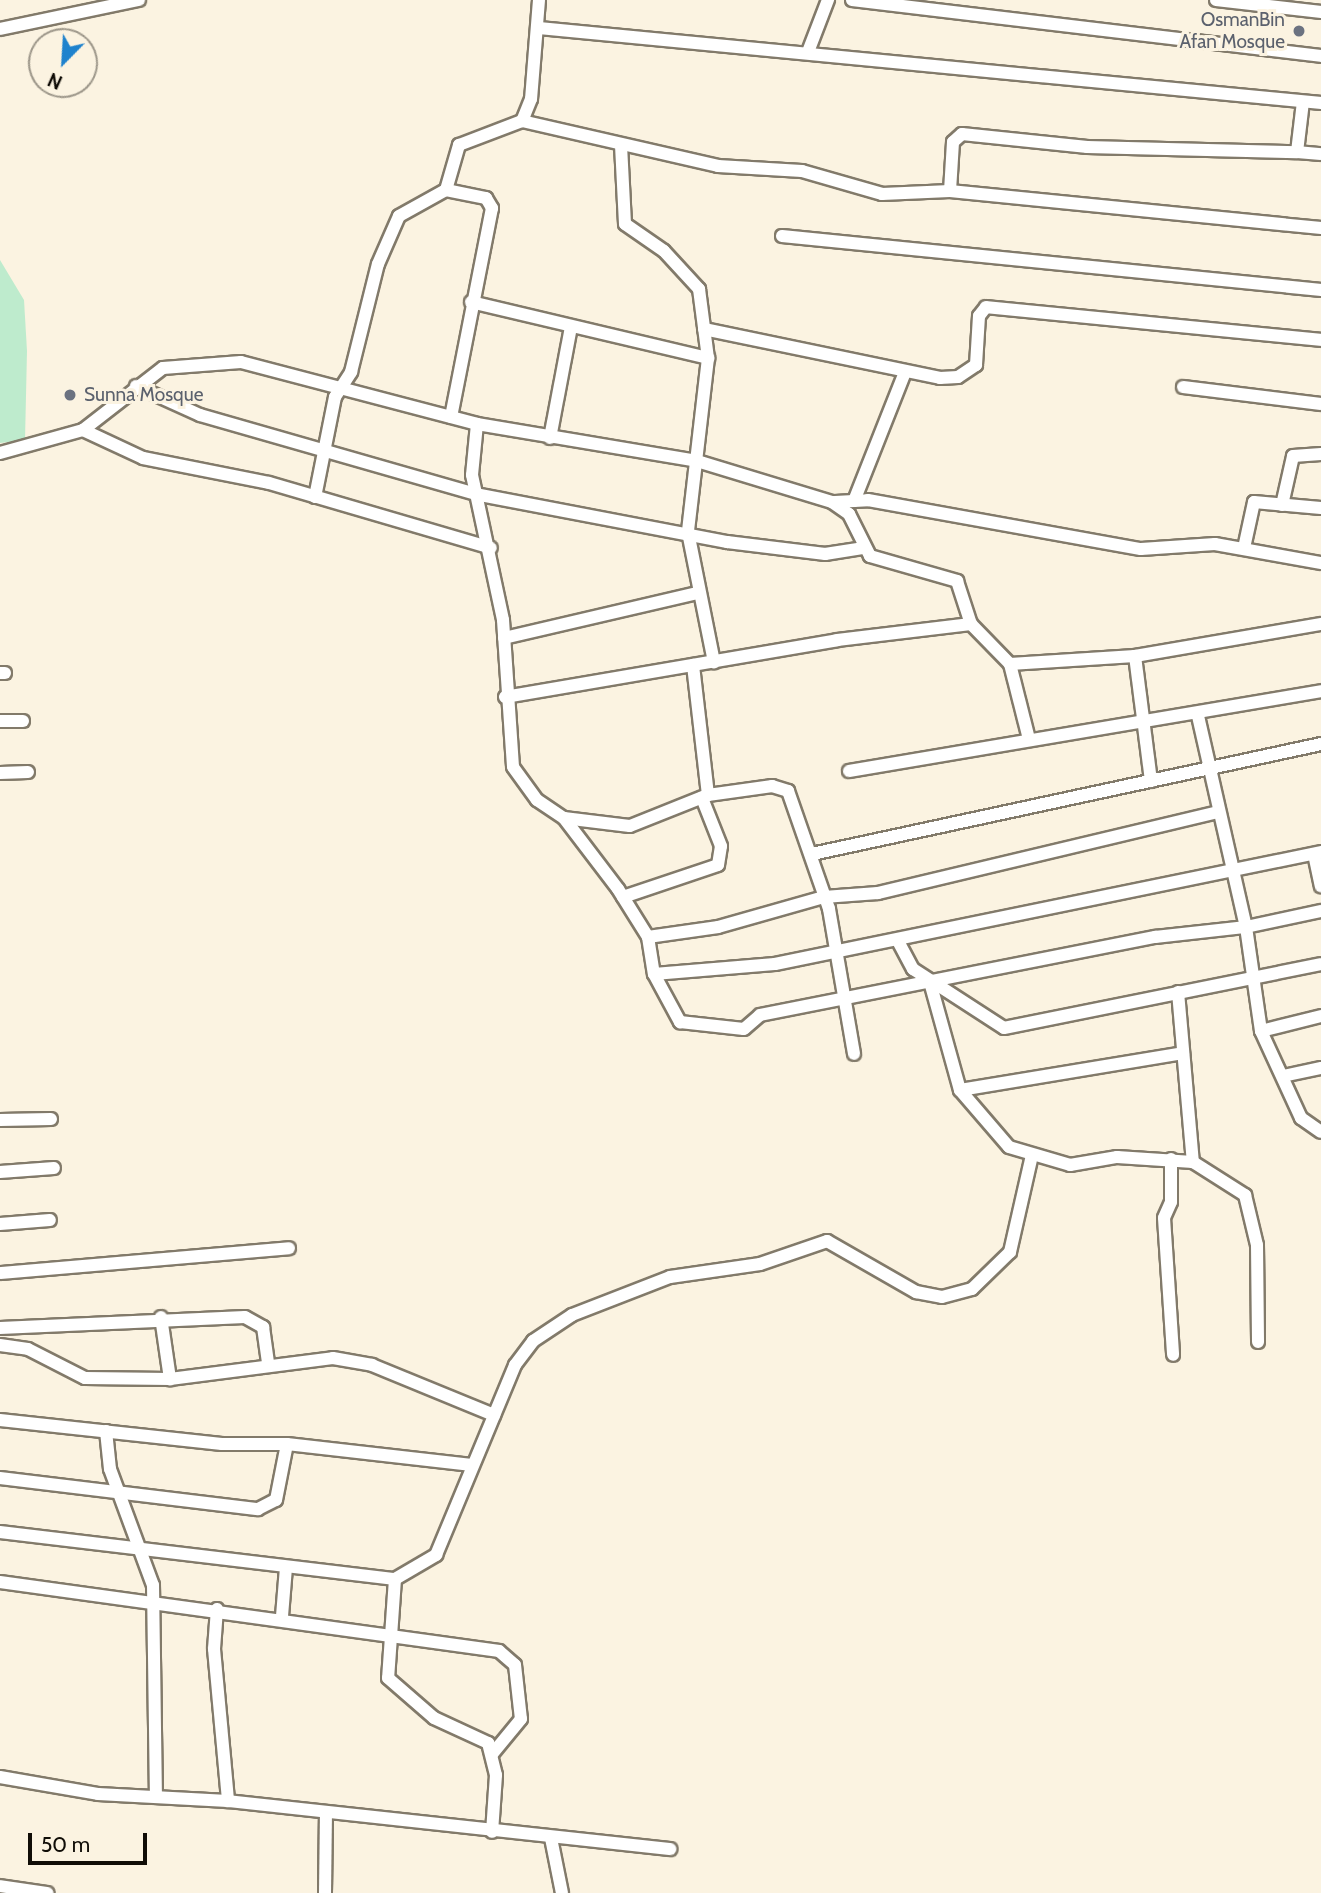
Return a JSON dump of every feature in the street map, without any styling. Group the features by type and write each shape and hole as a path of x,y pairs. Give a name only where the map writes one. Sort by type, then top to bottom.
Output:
{"street":[{"path":"0,29 139,0"},
{"path":"522,121 540,28 539,0"},
{"path":"808,52 828,0"},
{"path":"852,0 1321,56"},
{"path":"1216,0 1321,12"},
{"path":"540,28 1321,103"},
{"path":"1297,152 1303,102"},
{"path":"446,190 458,145 522,121 718,166 802,171 882,194 950,191 1321,228"},
{"path":"950,191 953,142 962,134 1087,147 1321,154"},
{"path":"621,145 625,224 695,280 704,328 708,358 688,532 698,593 714,662"},
{"path":"316,497 325,448 342,385 351,372 378,264 400,216 446,190 491,202 451,417"},
{"path":"782,236 1321,290"},
{"path":"471,302 708,358"},
{"path":"704,328 940,378 968,371 976,365 979,316 986,307 1321,340"},
{"path":"550,438 571,327"},
{"path":"0,453 83,430 136,386 163,368 200,362 241,362 342,385 477,424 696,461 832,502 849,514 863,548 884,562 952,577 961,585 971,624 1010,664 1029,739"},
{"path":"853,501 905,372"},
{"path":"136,386 200,415 325,448 475,494 825,554 863,548"},
{"path":"1183,387 1321,404"},
{"path":"477,424 475,494 491,548 504,638 505,697 513,767 537,800 564,818 623,897 648,937 654,974 673,1015 696,1027 744,1029 760,1015 1155,937 1245,927 1321,911"},
{"path":"83,430 143,457 316,497 491,548"},
{"path":"1282,505 1293,456 1321,454"},
{"path":"832,502 853,501 1141,549 1244,548 1321,563"},
{"path":"1244,548 1251,505 1321,508"},
{"path":"504,638 698,593"},
{"path":"505,697 693,665 971,624"},
{"path":"1010,664 1135,656 1321,624"},
{"path":"1135,656 1140,723 1151,781"},
{"path":"623,897 718,865 721,846 705,797 693,665"},
{"path":"849,771 1029,739 1198,716 1321,691"},
{"path":"1198,716 1217,812 1236,871 1250,978 1261,1031 1301,1118 1321,1132"},
{"path":"0,721 23,721"},
{"path":"812,854 1321,744"},
{"path":"0,773 27,772"},
{"path":"564,818 630,826 705,797 785,788 812,854 824,897 838,953 854,1054"},
{"path":"648,937 718,927 824,897 878,893 1217,812"},
{"path":"654,974 838,953 1317,853 1321,886"},
{"path":"898,941 902,957 930,982 1004,1028 1321,964"},
{"path":"930,982 960,1090 999,1138 1032,1155 1070,1165 1117,1157 1193,1161 1230,1180 1247,1200 1257,1245 1258,1342"},
{"path":"1178,992 1193,1161"},
{"path":"1261,1031 1321,1016"},
{"path":"960,1090 1183,1054"},
{"path":"1283,1076 1321,1068"},
{"path":"0,1120 51,1119"},
{"path":"0,1532 395,1579 436,1555 503,1389 533,1341 572,1315 670,1277 761,1264 827,1241 916,1292 942,1297 972,1289 1010,1251 1032,1155"},
{"path":"1171,1159 1171,1202 1164,1218 1173,1355"},
{"path":"0,1172 54,1168"},
{"path":"0,1224 50,1220"},
{"path":"0,1273 289,1248"},
{"path":"0,1328 161,1318 252,1318 263,1327 268,1362"},
{"path":"161,1318 170,1379"},
{"path":"0,1344 28,1349 72,1376 170,1379 268,1362 333,1358 372,1365 494,1415"},
{"path":"0,1420 106,1431 287,1444 472,1465"},
{"path":"106,1431 110,1469 123,1497 137,1548 151,1574 156,1796"},
{"path":"0,1478 123,1497 270,1506 282,1488 287,1444"},
{"path":"282,1616 286,1567"},
{"path":"395,1579 390,1633 393,1686 494,1753"},
{"path":"0,1581 282,1616 510,1656 521,1719 494,1753 492,1832"},
{"path":"217,1609 214,1649 228,1801"},
{"path":"0,1777 156,1796 228,1801 492,1832 670,1849"},
{"path":"325,1893 326,1812"},
{"path":"551,1838 562,1893"},
{"path":"0,1886 47,1893"}],"green space":[{"path":"0,260 24,300 27,351 25,440 0,443"}],"place":[{"name":"OsmanBin Afan Mosque","path":"1299,31"},
{"name":"Sunna Mosque","path":"70,395"}]}
